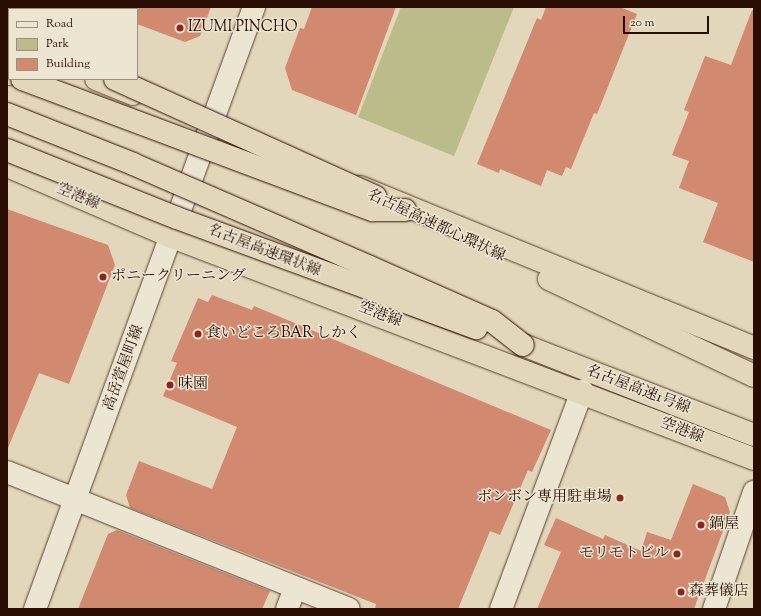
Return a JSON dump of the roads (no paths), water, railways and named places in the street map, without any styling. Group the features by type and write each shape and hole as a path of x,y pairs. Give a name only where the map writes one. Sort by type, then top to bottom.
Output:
{"highway":[{"path":"25,80 373,210 405,210"},
{"path":"98,80 754,348"},
{"name":"名古屋高速都心環状線","path":"117,80 405,210 754,376"},
{"path":"7,114 133,164 492,321 523,345"},
{"name":"名古屋高速環状線","path":"7,150 177,218 523,345"},
{"name":"空港線","path":"7,166 172,237 582,391 754,459"},
{"name":"名古屋高速1号線","path":"523,345 754,434"}],"street":[{"name":"高岳萱屋町線","path":"35,609 77,500 172,237 210,126 254,7"},
{"path":"501,609 582,391"},
{"path":"7,472 349,609"},
{"path":"714,609 754,492"},
{"path":"287,609 295,588"}],"place":[{"name":"IZUMI PINCHO","path":"180,28"},
{"name":"ポニークリーニング","path":"103,277"},
{"name":"食いどころBAR しかく","path":"198,334"},
{"name":"味園","path":"170,385"},
{"name":"ボンボン専用駐車場","path":"620,498"},
{"name":"鍋屋","path":"701,525"},
{"name":"モリモトビル","path":"677,554"},
{"name":"森葬儀店","path":"681,592"}]}
